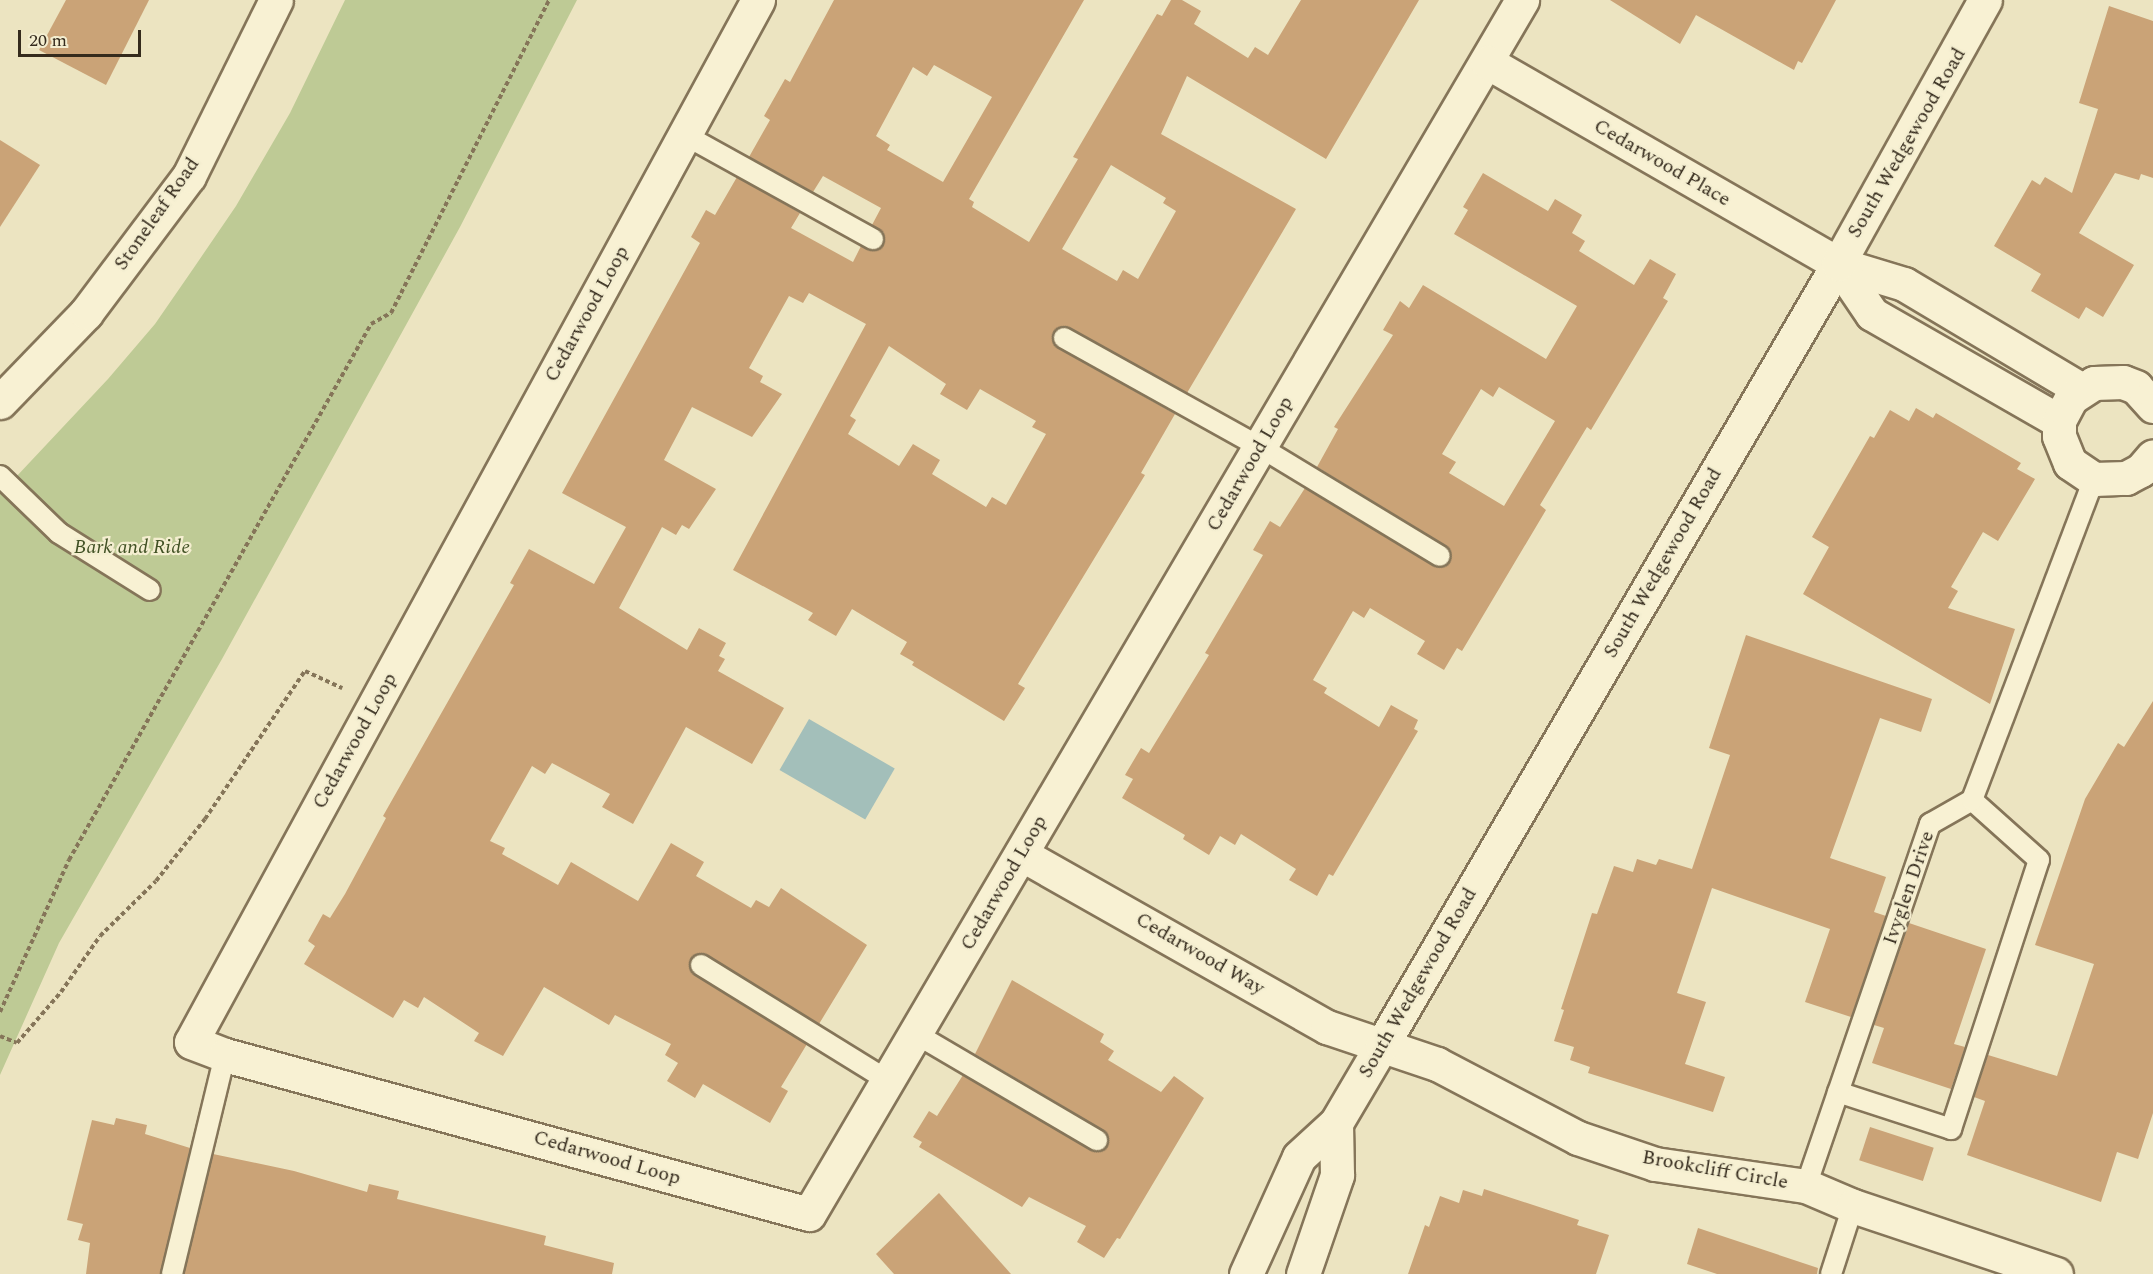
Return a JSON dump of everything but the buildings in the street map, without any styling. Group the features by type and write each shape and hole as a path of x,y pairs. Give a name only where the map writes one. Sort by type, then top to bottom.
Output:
{"street":[{"name":"Stoneleaf Road","path":"0,402 86,313 189,176 276,0"},
{"name":"Cedarwood Loop","path":"758,0 191,1042 225,1055 809,1214 1522,0"},
{"name":"South Wedgewood Road","path":"1245,1274 1299,1157 1336,1123 1382,1046 1838,264 1985,0"},
{"name":"Cedarwood Place","path":"1487,62 1838,264 1893,278 2080,389"},
{"name":"Cedarwood Place","path":"1838,264 1872,314 2059,421"},
{"path":"2151,399 2123,382 2094,383 2080,389 2071,398 2059,421 2059,436 2070,463 2094,479 2126,478 2141,470 2153,456"},
{"name":"Cedarwood Way","path":"1021,854 1327,1027 1382,1046"},
{"name":"Brookcliff Circle","path":"1382,1046 1437,1064 1578,1138 1600,1146 1655,1164 1806,1186 1853,1206 2056,1274"},
{"path":"1304,1274 1337,1175 1336,1123"}],"lane":[{"path":"685,135 873,239"},
{"path":"1064,338 1260,447 1440,556"},
{"path":"0,476 59,533 150,590"},
{"path":"1838,1092 1951,1129 2039,860 1972,800 2094,479"},
{"name":"Ivyglen Drive","path":"1806,1186 1930,824 1972,800"},
{"path":"701,965 889,1081"},
{"path":"916,1034 1097,1140"},
{"path":"172,1274 225,1055"},
{"path":"1831,1274 1853,1206"}],"path":[{"path":"0,1012 69,860 371,324 391,313 549,0"},
{"path":"0,1036 17,1043 61,992 100,936 156,881 205,819 305,671 375,704"}],"green space":[{"name":"Bark and Ride","path":"345,0 577,0 460,227 222,659 59,943 0,1075 0,494 108,379 155,324 236,206 290,113"}],"water":[{"path":"809,719 895,768 865,820 780,770"}]}
